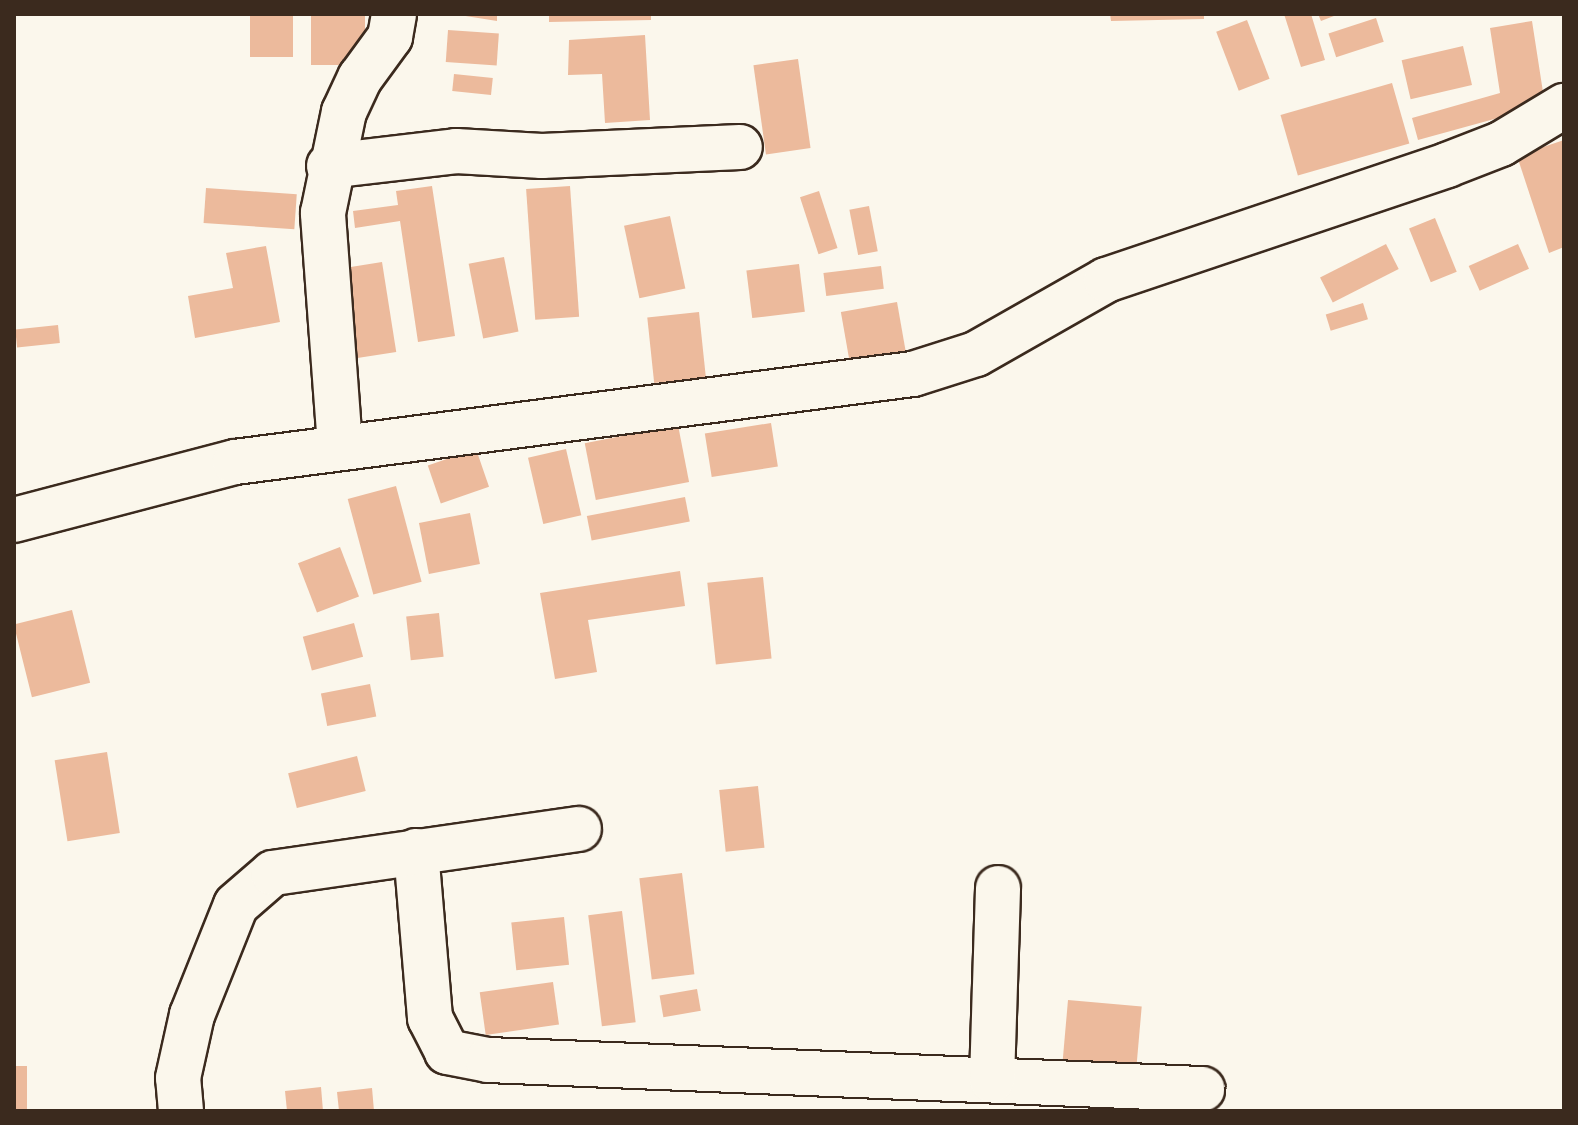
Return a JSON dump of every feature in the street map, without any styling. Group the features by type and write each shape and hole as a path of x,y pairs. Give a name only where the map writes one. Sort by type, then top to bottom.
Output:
{"street":[{"path":"340,446 323,213 329,166 344,112 360,78 390,37 394,14"},
{"path":"14,520 235,462 913,374 976,354 1106,280 1447,165 1501,144 1564,106"},
{"path":"329,166 456,151 542,156 740,147"},
{"path":"181,1111 178,1078 192,1015 236,905 273,873 579,829"},
{"path":"416,851 430,1018 447,1052 488,1060 1202,1089"},
{"path":"992,1080 998,888"}],"building":[{"path":"250,14 293,14 293,57 250,57"},
{"path":"311,14 365,14 365,65 311,65"},
{"path":"453,14 497,14 497,21"},
{"path":"549,14 651,14 651,20 549,22"},
{"path":"1110,14 1204,14 1204,19 1111,21"},
{"path":"1284,14 1311,14 1325,60 1301,67"},
{"path":"1318,14 1339,14 1321,21"},
{"path":"1376,18 1384,42 1336,57 1328,33"},
{"path":"1247,20 1270,79 1239,91 1216,32"},
{"path":"1532,21 1545,105 1418,140 1412,118 1500,93 1490,28"},
{"path":"448,30 499,34 497,65 446,62"},
{"path":"645,35 650,120 605,123 602,74 568,75 569,40"},
{"path":"1463,46 1472,85 1411,99 1402,60"},
{"path":"798,59 811,148 766,154 753,65"},
{"path":"454,74 493,78 491,95 452,91"},
{"path":"1392,83 1409,144 1298,176 1280,115"},
{"path":"1564,140 1564,247 1549,253 1517,156"},
{"path":"432,186 455,336 418,342 400,221 355,228 353,211 398,205 396,191"},
{"path":"570,186 579,317 535,320 526,189"},
{"path":"206,188 297,194 294,229 204,223"},
{"path":"819,191 838,248 819,254 800,197"},
{"path":"869,206 878,251 858,255 849,210"},
{"path":"670,216 685,288 639,298 624,226"},
{"path":"1435,218 1457,272 1431,282 1409,228"},
{"path":"1386,244 1399,269 1333,303 1320,278"},
{"path":"1518,244 1529,269 1480,291 1469,266"},
{"path":"266,246 280,322 195,338 188,296 233,288 226,253"},
{"path":"504,257 519,332 483,338 469,264"},
{"path":"382,262 396,352 348,360 334,270"},
{"path":"799,264 805,312 752,318 746,270"},
{"path":"881,266 884,289 826,296 823,273"},
{"path":"897,302 906,351 850,361 841,312"},
{"path":"1363,303 1368,319 1331,331 1326,314"},
{"path":"699,312 706,378 654,383 647,317"},
{"path":"58,325 60,343 17,347 15,329"},
{"path":"771,423 778,466 712,477 705,433"},
{"path":"678,425 689,482 596,500 585,443"},
{"path":"476,449 489,487 441,503 428,466"},
{"path":"566,449 581,515 543,524 528,458"},
{"path":"396,486 422,582 373,595 348,499"},
{"path":"685,497 690,522 592,541 587,516"},
{"path":"470,513 480,564 429,574 419,523"},
{"path":"340,547 359,596 317,613 298,563"},
{"path":"680,571 685,606 588,620 597,672 555,679 540,593"},
{"path":"763,577 772,659 716,664 707,583"},
{"path":"72,610 90,683 32,697 14,624"},
{"path":"439,613 444,657 411,660 406,616"},
{"path":"354,623 363,657 312,671 303,637"},
{"path":"370,684 376,716 327,726 321,694"},
{"path":"107,752 120,833 67,841 55,760"},
{"path":"357,756 366,791 297,808 288,773"},
{"path":"758,786 764,848 726,852 719,790"},
{"path":"682,873 694,974 652,979 639,878"},
{"path":"622,911 636,1022 602,1026 588,915"},
{"path":"564,917 569,965 516,970 511,923"},
{"path":"553,982 559,1025 486,1035 480,992"},
{"path":"697,989 701,1011 663,1017 660,996"},
{"path":"1068,1000 1142,1006 1136,1068 1063,1062"},
{"path":"14,1066 27,1066 27,1111 14,1111"},
{"path":"321,1087 323,1111 287,1111 285,1091"},
{"path":"372,1088 374,1111 339,1111 337,1092"}]}
